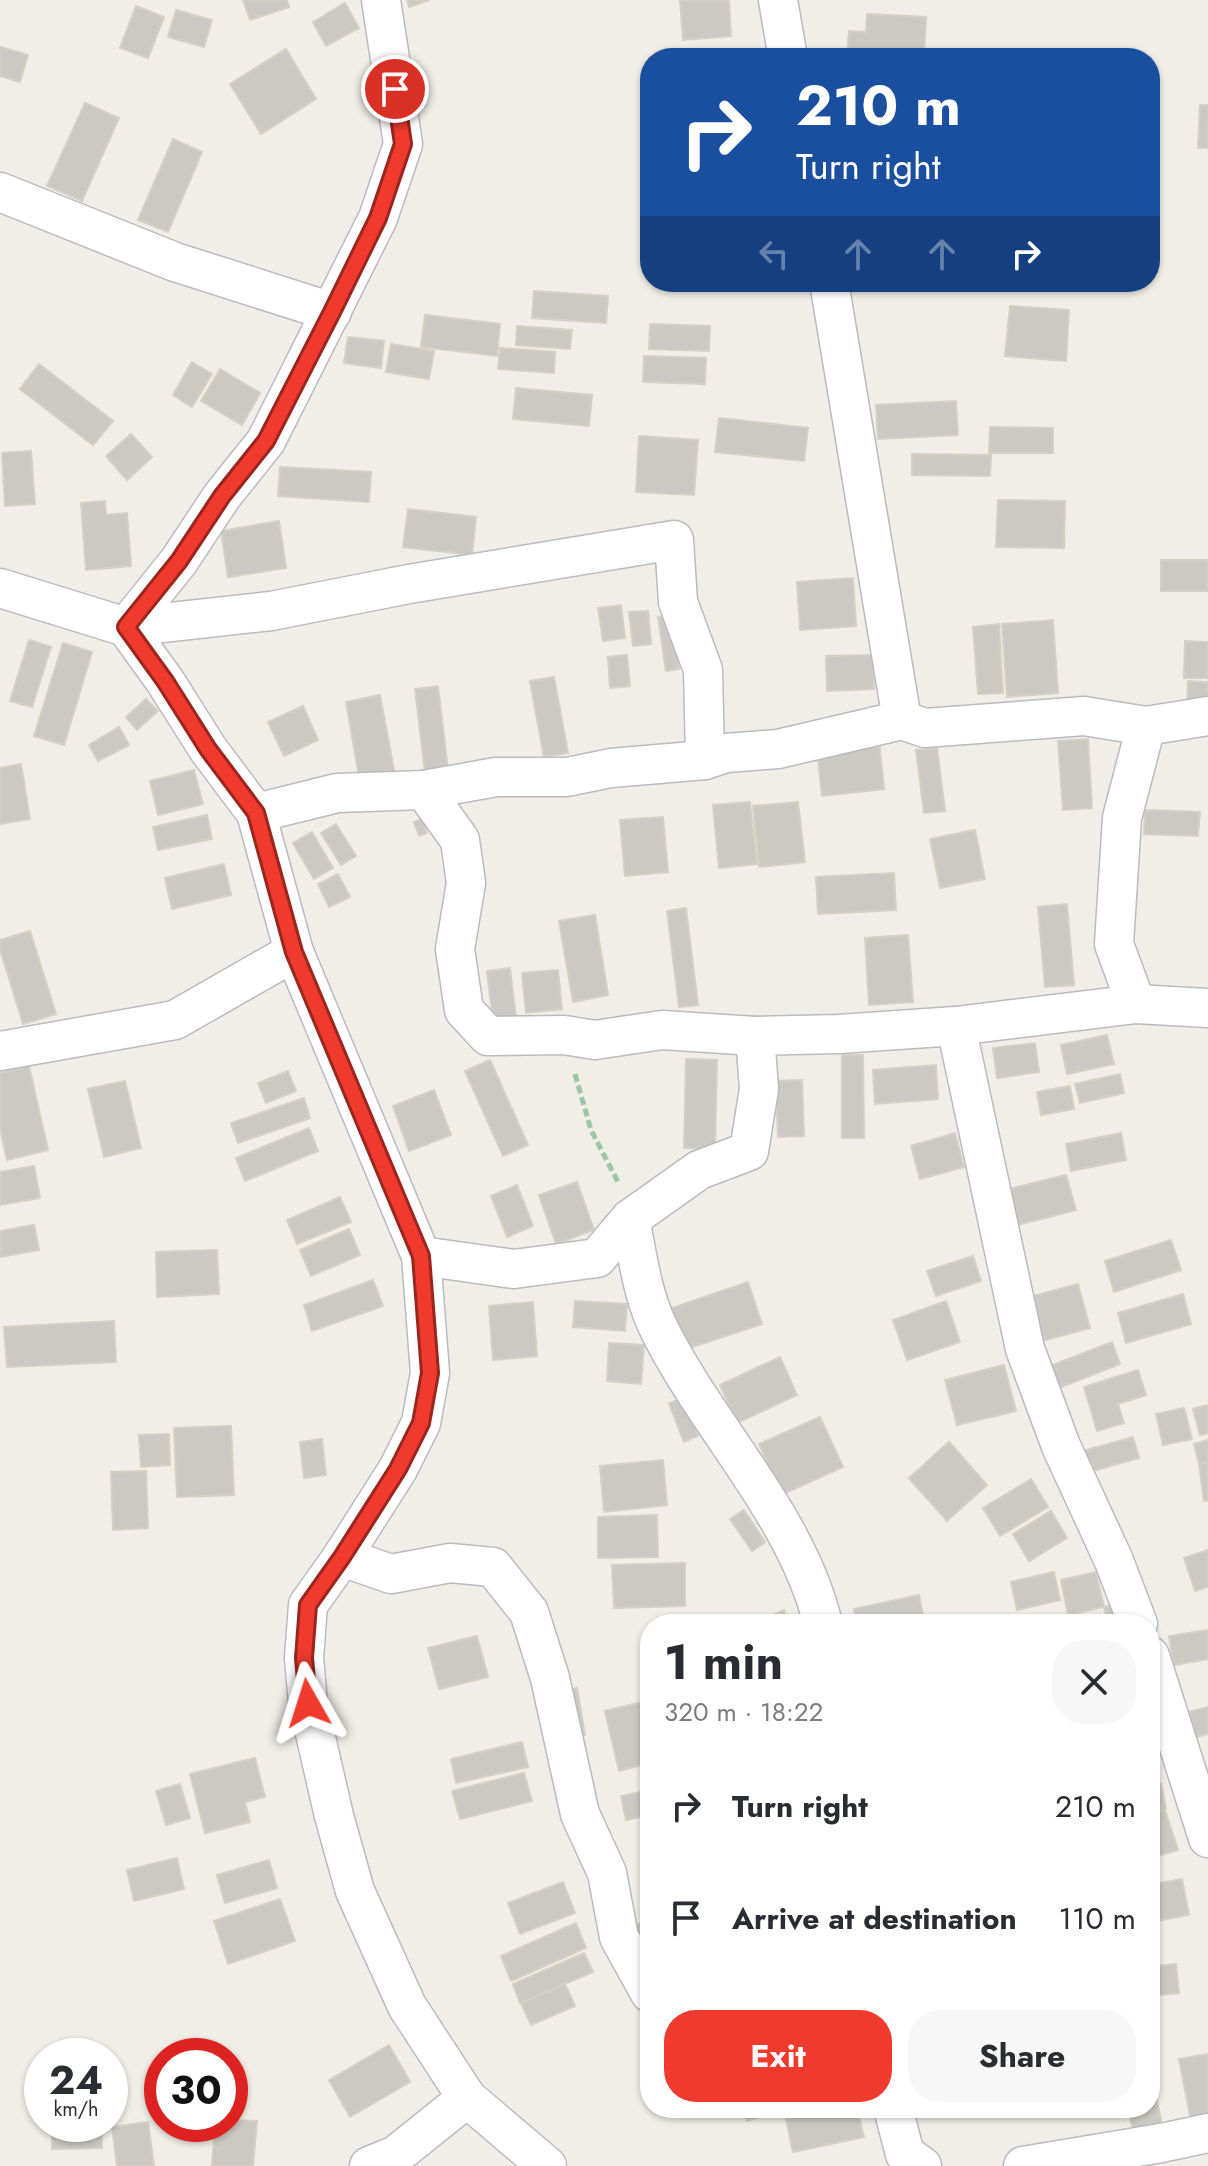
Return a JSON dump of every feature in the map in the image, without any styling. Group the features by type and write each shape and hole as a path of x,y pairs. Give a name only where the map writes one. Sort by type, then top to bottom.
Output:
{"street":[{"path":"126,627 179,561 222,496 266,441 378,218 403,144 381,0"},
{"path":"778,0 786,48"},
{"path":"0,192 175,262 332,312"},
{"path":"831,292 902,720"},
{"path":"0,588 126,627 271,611 409,584 674,540 678,602 703,670 705,760"},
{"path":"126,627 208,749 256,813 294,952 421,1256 430,1373 421,1423 398,1469 308,1605 304,1658 308,1703 355,1891 407,2006 467,2098 547,2166"},
{"path":"256,813 337,793 424,790 496,777 567,777 611,768 705,760 726,753 778,749 902,720 925,728 1084,716 1146,726 1208,716"},
{"path":"1136,1004 1114,944 1122,818 1146,726"},
{"path":"424,790 460,840 466,883 455,949 464,1010 488,1036 564,1035 595,1040 662,1030 755,1036 956,1026 1136,1004 1208,1008"},
{"path":"0,1051 175,1020 294,952"},
{"path":"956,1026 1025,1349 1061,1446 1114,1561 1134,1614"},
{"path":"421,1256 514,1269 597,1258 630,1219 699,1170 749,1151 759,1089 755,1036"},
{"path":"630,1219 645,1294 659,1331 789,1538 816,1596 820,1614"},
{"path":"342,1557 391,1574 450,1563 493,1567 529,1612 550,1678 580,1814 607,1873 619,1937 640,1975"},
{"path":"1160,1687 1208,1838"},
{"path":"369,2166 396,2155 467,2098"},
{"path":"896,2118 905,2154 922,2166"},
{"path":"1023,2166 1208,2133"}],"path":[{"path":"564,1035 591,1130 627,1200 630,1219"}],"building":[{"path":"243,0 287,0 289,7 250,20"},
{"path":"407,0 429,0 409,7"},
{"path":"680,0 729,0 731,36 683,40"},
{"path":"345,3 359,28 326,46 313,22"},
{"path":"136,6 164,17 148,58 120,48"},
{"path":"176,10 212,20 204,47 168,37"},
{"path":"867,14 926,17 924,48 848,48 849,31 866,32"},
{"path":"0,47 28,55 20,82 0,76"},
{"path":"286,49 316,99 261,134 230,84"},
{"path":"85,103 119,118 82,201 47,186"},
{"path":"1200,105 1208,105 1208,148 1198,148"},
{"path":"173,139 202,152 168,232 138,220"},
{"path":"534,291 608,296 606,323 532,318"},
{"path":"1010,306 1069,310 1066,361 1005,356"},
{"path":"425,315 500,324 497,356 421,347"},
{"path":"650,324 710,326 709,351 649,349"},
{"path":"517,326 572,330 570,349 516,345"},
{"path":"348,337 384,341 381,368 344,363"},
{"path":"391,344 434,351 429,379 386,372"},
{"path":"500,348 555,352 554,373 498,369"},
{"path":"644,356 706,358 705,384 643,382"},
{"path":"192,362 212,374 192,407 173,395"},
{"path":"39,364 113,421 93,445 20,389"},
{"path":"220,369 260,393 242,425 201,401"},
{"path":"516,388 592,395 589,426 513,419"},
{"path":"956,401 958,435 878,439 876,405"},
{"path":"719,418 808,428 804,461 715,452"},
{"path":"990,427 1053,428 1053,453 989,453"},
{"path":"131,434 152,457 127,480 106,456"},
{"path":"639,436 698,440 694,495 636,492"},
{"path":"31,451 35,504 5,506 2,453"},
{"path":"912,454 991,455 990,476 912,475"},
{"path":"280,467 371,472 369,502 278,496"},
{"path":"998,500 1065,501 1064,548 996,547"},
{"path":"105,501 106,515 127,513 131,566 86,570 81,503"},
{"path":"408,509 476,517 472,555 403,547"},
{"path":"279,521 286,568 228,577 221,531"},
{"path":"1161,560 1208,560 1208,591 1161,591"},
{"path":"853,578 856,626 800,630 797,582"},
{"path":"621,605 625,638 603,641 598,608"},
{"path":"648,611 651,644 633,646 629,612"},
{"path":"672,616 679,669 666,671 658,617"},
{"path":"1053,620 1058,693 1007,697 1002,624"},
{"path":"999,624 1003,693 978,694 973,627"},
{"path":"29,640 51,647 32,707 10,701"},
{"path":"1185,641 1208,642 1208,678 1184,678"},
{"path":"63,643 92,652 64,745 34,736"},
{"path":"627,655 630,686 610,688 608,657"},
{"path":"873,655 874,689 827,691 826,656"},
{"path":"554,677 568,753 544,757 530,681"},
{"path":"1188,681 1208,682 1208,713 1187,712"},
{"path":"438,686 449,778 426,781 415,689"},
{"path":"380,695 395,775 360,782 346,702"},
{"path":"146,699 158,711 137,730 126,717"},
{"path":"303,706 318,740 284,756 268,722"},
{"path":"119,727 129,745 98,761 89,745"},
{"path":"1088,739 1092,808 1063,810 1058,741"},
{"path":"879,740 884,789 822,796 817,748"},
{"path":"937,748 945,811 924,813 916,750"},
{"path":"21,764 30,819 0,824 0,768"},
{"path":"194,770 203,804 158,815 150,781"},
{"path":"750,802 757,864 719,868 713,805"},
{"path":"798,802 805,862 759,867 753,806"},
{"path":"1145,810 1200,812 1198,836 1144,834"},
{"path":"207,815 212,839 158,850 153,827"},
{"path":"663,817 668,872 625,876 620,820"},
{"path":"421,819 427,833 419,836 414,822"},
{"path":"336,824 356,856 341,865 321,833"},
{"path":"975,830 985,879 940,888 930,839"},
{"path":"312,832 333,868 314,879 293,843"},
{"path":"224,864 231,895 172,909 165,878"},
{"path":"894,873 896,910 818,914 816,877"},
{"path":"338,874 350,897 329,907 318,884"},
{"path":"1067,904 1074,985 1045,987 1038,907"},
{"path":"686,908 698,1005 679,1007 667,911"},
{"path":"595,915 608,995 573,1002 559,921"},
{"path":"30,931 56,1014 23,1024 0,940"},
{"path":"908,935 913,1002 869,1005 865,938"},
{"path":"510,968 516,1017 493,1020 487,971"},
{"path":"558,970 562,1009 526,1013 522,973"},
{"path":"1107,1035 1114,1064 1067,1074 1061,1045"},
{"path":"1035,1043 1039,1072 997,1078 993,1048"},
{"path":"842,1055 863,1055 864,1138 842,1138"},
{"path":"686,1059 717,1060 715,1149 684,1148"},
{"path":"490,1060 528,1145 503,1156 465,1071"},
{"path":"936,1065 938,1099 875,1104 873,1070"},
{"path":"29,1066 48,1150 7,1160 0,1128 0,1073"},
{"path":"288,1071 296,1091 266,1103 258,1083"},
{"path":"1120,1074 1124,1093 1080,1103 1075,1084"},
{"path":"802,1080 804,1136 778,1137 776,1081"},
{"path":"125,1081 141,1148 104,1157 88,1089"},
{"path":"1070,1086 1074,1109 1041,1115 1037,1092"},
{"path":"434,1090 451,1135 409,1151 393,1106"},
{"path":"304,1098 310,1118 238,1143 231,1123"},
{"path":"309,1128 318,1151 245,1181 236,1158"},
{"path":"955,1133 964,1167 920,1179 911,1146"},
{"path":"1121,1133 1126,1160 1071,1171 1066,1144"},
{"path":"34,1166 40,1198 0,1205 0,1172"},
{"path":"1066,1175 1076,1210 1014,1226 1005,1190"},
{"path":"577,1182 594,1230 556,1244 539,1195"},
{"path":"517,1185 533,1226 507,1237 491,1196"},
{"path":"340,1197 351,1222 297,1244 287,1220"},
{"path":"34,1225 39,1250 0,1257 0,1231"},
{"path":"349,1229 360,1255 311,1276 300,1250"},
{"path":"1171,1240 1181,1270 1114,1292 1105,1261"},
{"path":"217,1250 219,1294 157,1297 156,1252"},
{"path":"973,1256 981,1281 936,1296 927,1271"},
{"path":"373,1280 383,1306 312,1331 304,1305"},
{"path":"748,1282 762,1324 680,1351 666,1310"},
{"path":"1078,1284 1090,1328 1038,1342 1026,1298"},
{"path":"1183,1294 1191,1324 1126,1343 1118,1313"},
{"path":"575,1301 627,1304 625,1331 573,1327"},
{"path":"946,1301 960,1342 907,1360 893,1320"},
{"path":"533,1302 537,1356 493,1360 489,1306"},
{"path":"114,1321 116,1362 7,1367 4,1327"},
{"path":"1112,1342 1120,1364 1059,1388 1050,1366"},
{"path":"609,1343 644,1345 641,1384 607,1381"},
{"path":"780,1357 797,1395 737,1423 720,1385"},
{"path":"1004,1365 1016,1411 957,1425 945,1380"},
{"path":"1138,1370 1146,1395 1118,1404 1124,1423 1097,1431 1084,1387"},
{"path":"684,1398 698,1436 684,1442 669,1403"},
{"path":"1208,1405 1208,1433 1200,1435 1193,1409"},
{"path":"1184,1408 1192,1439 1163,1445 1156,1414"},
{"path":"820,1417 843,1467 781,1495 759,1444"},
{"path":"231,1426 234,1495 177,1497 174,1428"},
{"path":"169,1434 170,1465 141,1467 139,1435"},
{"path":"1133,1437 1139,1458 1089,1472 1083,1451"},
{"path":"322,1439 326,1475 304,1478 300,1442"},
{"path":"1208,1440 1208,1462 1199,1464 1194,1444"},
{"path":"949,1442 987,1485 947,1521 909,1478"},
{"path":"663,1460 667,1505 604,1512 600,1466"},
{"path":"1208,1463 1208,1501 1204,1501 1199,1464"},
{"path":"146,1471 148,1528 113,1530 111,1472"},
{"path":"1031,1479 1048,1507 1000,1536 983,1508"},
{"path":"744,1510 765,1542 752,1551 730,1519"},
{"path":"1051,1511 1067,1538 1029,1561 1013,1534"},
{"path":"657,1515 658,1557 598,1558 598,1517"},
{"path":"1208,1550 1208,1587 1195,1591 1184,1558"},
{"path":"685,1563 685,1606 614,1608 612,1565"},
{"path":"1054,1572 1060,1600 1017,1610 1011,1582"},
{"path":"1096,1572 1104,1607 1068,1614 1061,1580"},
{"path":"919,1595 923,1614 855,1614 854,1609"},
{"path":"1128,1601 1131,1614 1106,1614 1104,1607"},
{"path":"1208,1630 1208,1659 1174,1665 1169,1636"},
{"path":"477,1636 488,1677 439,1689 428,1648"},
{"path":"577,1688 585,1735 575,1737 567,1690"},
{"path":"640,1702 640,1766 619,1771 605,1711"},
{"path":"1208,1707 1208,1734 1196,1737 1189,1712"},
{"path":"522,1742 528,1767 456,1783 451,1759"},
{"path":"255,1758 265,1797 245,1802 250,1822 205,1833 190,1774"},
{"path":"524,1773 532,1801 460,1819 452,1791"},
{"path":"180,1784 190,1818 166,1825 156,1791"},
{"path":"1160,1784 1166,1809 1160,1810"},
{"path":"640,1792 640,1817 626,1820 621,1796"},
{"path":"1165,1810 1178,1850 1160,1855 1160,1812"},
{"path":"177,1858 184,1889 134,1901 127,1870"},
{"path":"269,1860 277,1888 225,1903 217,1875"},
{"path":"1182,1879 1189,1915 1160,1920 1160,1883"},
{"path":"563,1882 575,1913 520,1934 508,1903"},
{"path":"280,1899 295,1941 228,1964 214,1921"},
{"path":"576,1923 586,1948 511,1981 501,1956"},
{"path":"640,1923 640,1942 633,1926"},
{"path":"584,1953 593,1972 520,2003 513,1984"},
{"path":"1176,1964 1179,1993 1160,1995 1160,1966"},
{"path":"565,1984 575,2006 531,2025 521,2003"},
{"path":"389,2045 410,2082 350,2117 329,2080"},
{"path":"1208,2054 1208,2117 1191,2121 1179,2059"},
{"path":"1160,2115 1163,2130 1134,2136 1130,2118 1160,2118"},
{"path":"859,2118 864,2137 793,2152 786,2119"},
{"path":"248,2121 257,2121 253,2166 212,2166 214,2142 248,2142"},
{"path":"144,2123 144,2142 151,2142 154,2166 117,2166 114,2142 128,2142 128,2125"},
{"path":"52,2142 102,2142 102,2148 52,2149"}],"route":[{"path":"308,1703 304,1658 308,1605 398,1469 421,1423 430,1373 421,1256 294,952 256,813 208,749 126,627 179,561 222,496 266,441 332,312 378,218 403,144 395,89"}]}
